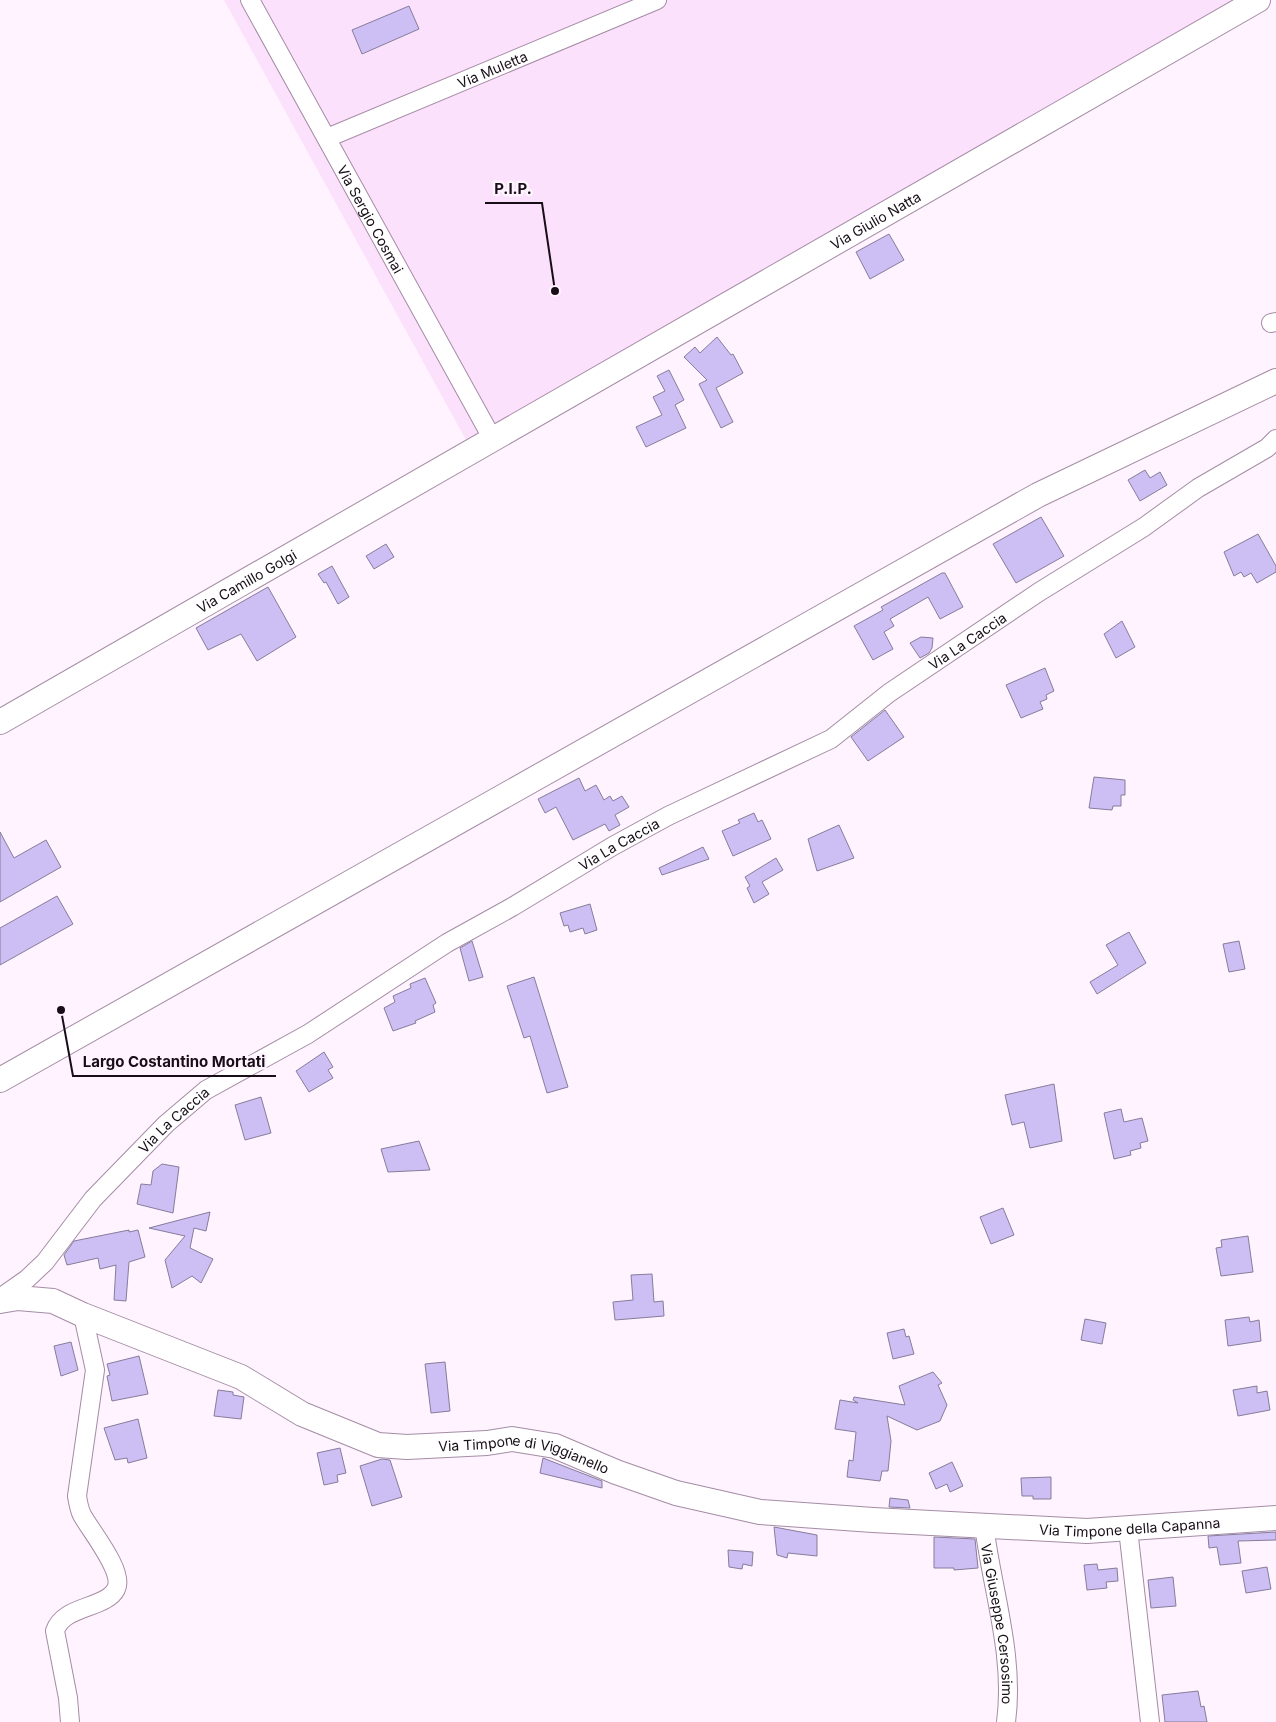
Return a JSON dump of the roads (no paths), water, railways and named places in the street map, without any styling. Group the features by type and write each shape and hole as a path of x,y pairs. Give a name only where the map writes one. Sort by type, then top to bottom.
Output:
{"street":[{"name":"Via Sergio Cosmai","path":"250,0 492,438"},
{"name":"Via Muletta","path":"327,138 657,0"},
{"name":"Via Giulio Natta","path":"492,438 1258,0"},
{"path":"0,1080 1038,495 1275,384"},
{"name":"Via Camillo Golgi","path":"0,722 492,438"},
{"name":"Via La Caccia","path":"0,1299 27,1279 45,1262 93,1199 166,1124 206,1090 308,1034 447,943 512,907 612,846 668,816 831,739 890,694 1031,598 1144,527 1198,488 1267,448 1276,439"},
{"name":"Via Timpone di Viggianello","path":"0,1299 18,1298 53,1301 83,1315 242,1377 302,1414 378,1445 407,1447 487,1443 512,1439 555,1446 616,1472 676,1493 760,1512 984,1525"},
{"path":"70,1722 68,1698 55,1631 58,1624 66,1616 110,1595 116,1590 118,1579 104,1549 80,1513 77,1496 94,1370 83,1315"},
{"name":"Via Timpone della Capanna","path":"984,1525 1087,1531 1276,1518"},
{"name":"Via Giuseppe Cersosimo","path":"984,1525 1003,1632 1008,1703 1006,1722"},
{"path":"1128,1529 1150,1722"}],"place":[{"name":"P.I.P.","path":"555,291"},
{"name":"Largo Costantino Mortati","path":"61,1010"}]}
